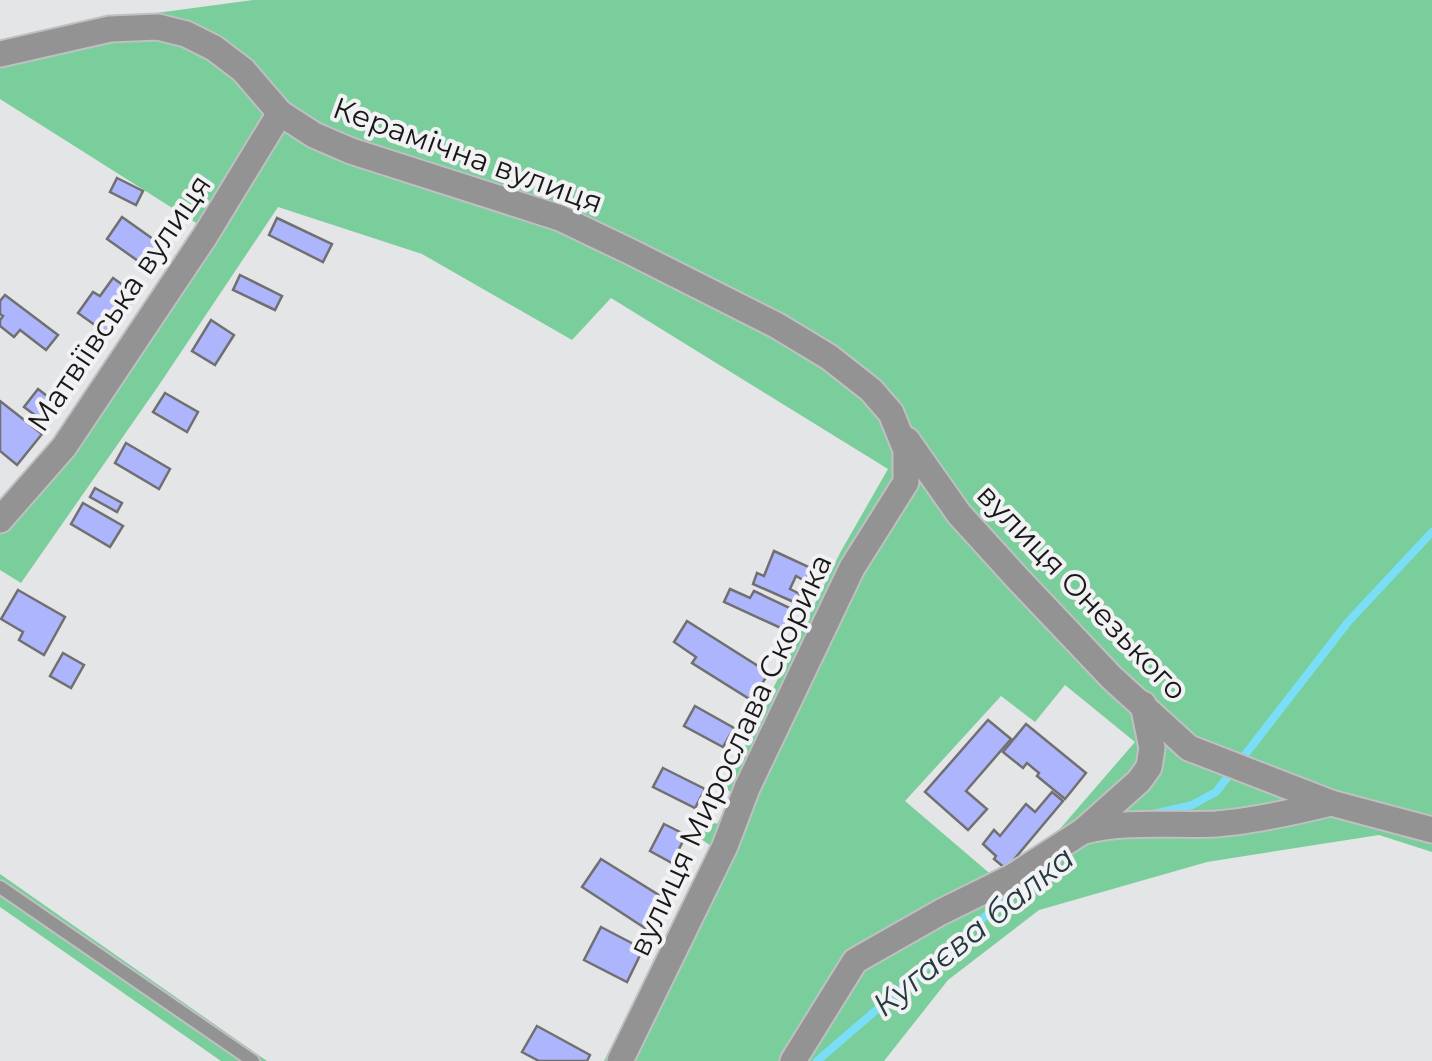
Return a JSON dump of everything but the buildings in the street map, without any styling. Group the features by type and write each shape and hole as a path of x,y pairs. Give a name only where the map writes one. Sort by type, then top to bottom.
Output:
{"street":[{"name":"Керамічна вулиця","path":"0,54 110,29 158,27 186,34 244,70 280,113 314,136 560,218 776,325 829,357 871,390 891,413 906,450 906,482"},
{"name":"Матвіївська вулиця","path":"0,520 64,447 205,236 280,113"},
{"name":"вулиця Онезького","path":"891,413 959,514 1112,678 1190,748 1331,803 1432,830"},
{"name":"вулиця Мирослава Скорика","path":"620,1061 725,846 748,788 852,568 906,482"},
{"path":"793,1061 855,962 941,912 1012,877 1083,831 1139,781 1149,767 1152,748 1143,704"},
{"path":"1083,831 1112,824 1220,824 1331,803"}],"lane":[{"path":"0,888 253,1061"}],"green space":[{"path":"253,0 1432,0 1432,852 1379,835 1207,862 1039,910 948,980 884,1061 604,1061 711,846 691,832 701,816 717,824 734,794 724,788 840,553 888,469 611,298 572,340 422,254 278,207 21,583 0,570 0,510 57,443 204,228 0,99 0,49 119,18","holes":["1065,685 1135,742 1008,889 905,801 1001,696 1035,722"]},
{"path":"0,874 267,1061 221,1061 0,907"}],"waterway":[{"name":"Кугаєва балка","path":"1153,814 1192,805 1216,792 1348,622 1432,532"},
{"name":"Кугаєва балка","path":"817,1061 1024,883"}]}
